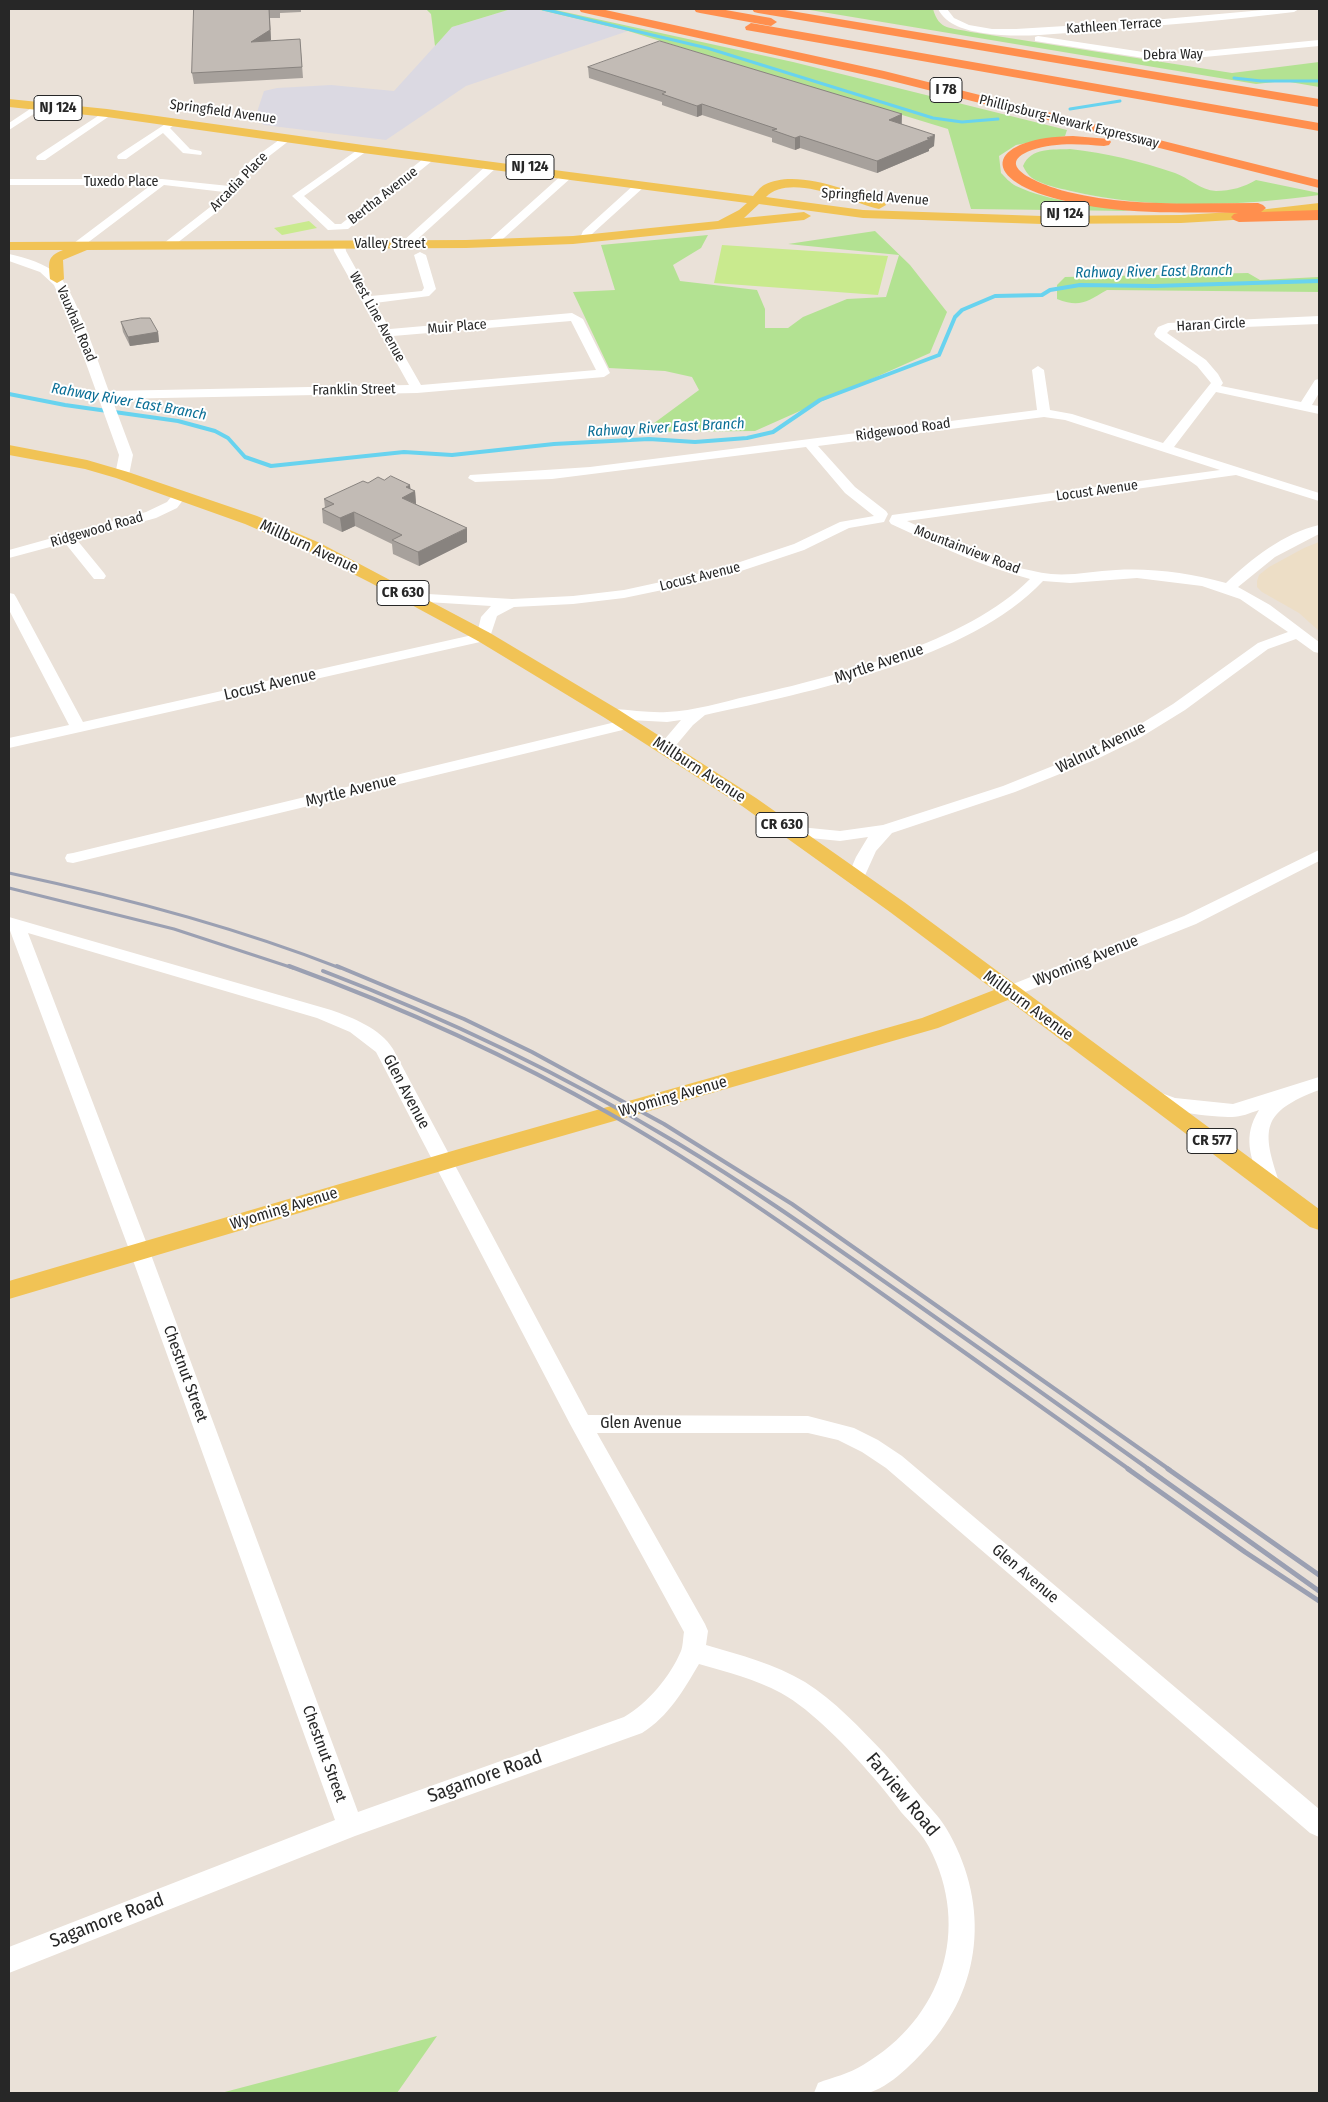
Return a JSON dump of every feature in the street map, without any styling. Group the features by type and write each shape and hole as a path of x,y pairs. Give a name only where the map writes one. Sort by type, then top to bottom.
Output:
{"highway":[{"name":"Phillipsburg-Newark Expressway","path":"585,9 920,84 1312,182"},
{"path":"607,9 709,32 768,49"},
{"name":"I 78","path":"700,9 1013,64 1319,113"},
{"path":"754,9 830,25 1319,113"},
{"path":"758,9 1319,103"},
{"name":"Phillipsburg-Newark Expressway","path":"686,15 983,70 1319,127"},
{"path":"1258,208 1146,206 1080,199 1028,184 1012,174 1008,164 1016,152 1033,145 1057,141 1085,140 1130,146 1312,182"},
{"path":"1234,217 1319,215"}],"main road":[{"name":"Springfield Avenue","path":"9,103 107,113 168,125 286,138 640,185 872,211 1121,215 1199,213 1319,201"},
{"name":"Springfield Avenue","path":"432,157 474,160 863,214 935,218 1116,221 1234,217 1319,207"},
{"name":"Valley Street","path":"9,246 490,244 586,238 721,225 740,216 768,188 778,184 797,183 808,184 907,212"},
{"path":"721,225 808,216 863,214"},
{"path":"57,280 56,260 58,257 83,245"},
{"name":"Millburn Avenue","path":"12,452 87,465 122,475 251,520 314,547 484,637 666,747 790,831 1319,1220"},
{"name":"Wyoming Avenue","path":"9,1290 442,1162 930,1023 1009,992"}],"street":[{"name":"Kathleen Terrace","path":"943,9 947,18 954,22 997,32 1086,28 1218,18 1294,9"},
{"name":"Debra Way","path":"997,32 1152,57 1280,48 1319,43"},
{"path":"9,127 39,106"},
{"path":"41,158 107,113"},
{"path":"122,157 168,125 187,151 197,153"},
{"name":"Arcadia Place","path":"168,245 218,206 255,162 286,138"},
{"name":"Bertha Avenue","path":"363,149 297,196 332,228 344,227 432,157"},
{"path":"406,244 492,166"},
{"path":"490,244 568,175"},
{"name":"Tuxedo Place","path":"9,182 162,182 233,190"},
{"path":"83,245 162,182"},
{"path":"586,238 587,233 640,185"},
{"name":"West Line Avenue","path":"339,245 340,251 417,389"},
{"path":"368,300 425,294 430,289 420,256"},
{"name":"Vauxhall Road","path":"9,257 44,270 57,280 80,330 126,455 122,475"},
{"path":"528,320 572,317 577,319 604,373"},
{"name":"Muir Place","path":"386,333 528,320"},
{"name":"Haran Circle","path":"1213,388 1217,383 1215,376 1160,334 1162,330 1168,326 1319,320"},
{"path":"1038,370 1044,412"},
{"name":"Franklin Street","path":"105,399 417,389 604,373"},
{"path":"1304,407 1319,383"},
{"path":"1165,449 1213,388 1319,410"},
{"name":"Ridgewood Road","path":"475,478 562,474 1044,412 1319,497"},
{"path":"808,442 850,490 880,517 888,522 897,519"},
{"name":"Locust Avenue","path":"897,519 1237,472"},
{"name":"Ridgewood Road","path":"9,554 165,510 180,495"},
{"name":"Locust Avenue","path":"411,597 512,603 573,600 671,586 764,561 838,528 880,517"},
{"name":"Mountainview Road","path":"897,519 992,562 1040,576 1064,578 1106,574 1144,574 1192,581 1228,589 1264,606 1319,649"},
{"path":"1228,589 1248,569 1279,546 1319,529"},
{"path":"68,538 99,576"},
{"name":"Myrtle Avenue","path":"612,714 667,716 700,712 790,692 901,659 944,640 1008,606 1029,590 1040,576"},
{"path":"9,596 78,728"},
{"name":"Locust Avenue","path":"9,743 484,637 487,620 493,610 512,603"},
{"name":"Walnut Avenue","path":"790,831 840,836 865,833 887,828 1009,789 1091,756 1132,736 1179,707 1263,646 1298,633"},
{"name":"Myrtle Avenue","path":"666,747 687,722 700,712"},
{"name":"Myrtle Avenue","path":"73,858 628,724"},
{"name":"Walnut Avenue","path":"856,878 869,846 887,828"},
{"name":"Wyoming Avenue","path":"1009,992 1190,920 1319,855"},
{"name":"Glen Avenue","path":"12,923 324,1014 352,1025 371,1036 384,1049 581,1424 802,1423 832,1428 873,1447 900,1467 1319,1825"},
{"name":"Chestnut Street","path":"12,923 140,1252 350,1826"},
{"path":"1146,1092 1171,1104 1234,1111 1319,1083"},
{"path":"1270,1184 1259,1148 1258,1132 1266,1112 1288,1094"},
{"name":"Sagamore Road","path":"9,1960 350,1826 632,1725 649,1715 663,1700 686,1668 693,1652 696,1631 581,1424"},
{"name":"Farview Road","path":"693,1652 755,1671 790,1686 815,1705 871,1756 923,1818 938,1838 956,1882 961,1899 963,1920 962,1955 949,1992 941,2008 922,2034 892,2062 860,2082 828,2093"}],"shaded area":[{"path":"511,9 536,9 628,31 466,86 386,140 264,125 255,118 264,91 277,88 331,85 394,91 452,27"},
{"path":"1319,542 1319,631 1299,613 1262,592 1257,587 1257,581 1259,575 1269,567"}],"green space":[{"path":"426,9 511,9 452,27 435,46 431,14"},
{"path":"536,9 551,9 793,62 1067,130 1065,136 1016,145 999,156 1001,173 1016,186 1043,196 1131,211 971,209 948,129 628,31"},
{"path":"804,9 933,9 942,25 947,27 1232,73 1319,62 1319,87 1284,81 1256,84"},
{"path":"1070,149 1110,155 1149,165 1175,173 1210,190 1222,191 1242,187 1256,180 1319,193 1319,195 1227,204 1163,204 1132,201 1101,197 1046,184 1032,178 1023,166 1031,155 1043,151"},
{"path":"309,221 317,228 282,235 274,228"},
{"path":"875,231 910,265 947,312 930,353 755,431 642,432 699,390 692,377 665,371 609,368 573,292 615,290 601,245 708,235 701,248 673,265 680,281 757,290 765,309 765,328 788,328 803,317 847,299 886,297 899,255 788,244"},
{"path":"722,245 888,256 878,295 714,283"},
{"path":"1248,273 1260,280 1319,277 1319,292 1107,290 1083,302 1072,303 1057,299 1057,285 1065,277"},
{"path":"437,2036 397,2093 221,2093"}],"building":[{"path":"194,9 269,9 270,30 251,42 300,39 302,67 192,73"},
{"path":"660,41 902,114 889,120 935,135 927,138 930,139 877,161 800,136 795,138 772,130 777,129 702,104 697,106 662,94 666,92 588,67"},
{"path":"150,318 158,332 128,337 121,322"},
{"path":"391,476 410,485 406,487 415,491 402,498 467,528 418,552 392,540 402,535 354,512 340,518 322,509 334,504 324,499 363,481 368,483 378,477 384,480"}],"waterway":[{"path":"543,9 707,48 933,118 962,122 998,119"},
{"path":"1234,78 1261,81 1319,81"},
{"path":"1070,109 1120,101"},
{"name":"Rahway River East Branch","path":"9,394 65,405 178,421 215,431 228,438 245,457 271,466 404,452 452,455 554,444 649,439 695,442 747,438 773,432 820,400 939,355 955,317 962,310 995,296 1042,295 1050,290 1080,285 1154,286 1319,281"}],"railway":[{"path":"9,873 177,914 259,939 340,968"},
{"path":"9,888 174,929 293,968"},
{"path":"289,966 372,998 454,1034 573,1093 648,1136 786,1226 1130,1470"},
{"path":"337,966 464,1019 532,1052 664,1124 792,1204 1170,1470"},
{"path":"323,971 414,1008 504,1049 591,1094 677,1143 823,1238 1150,1470"},
{"path":"1128,1469 1245,1552 1319,1601"},
{"path":"1148,1469 1319,1591"},
{"path":"1168,1469 1319,1575"}]}
